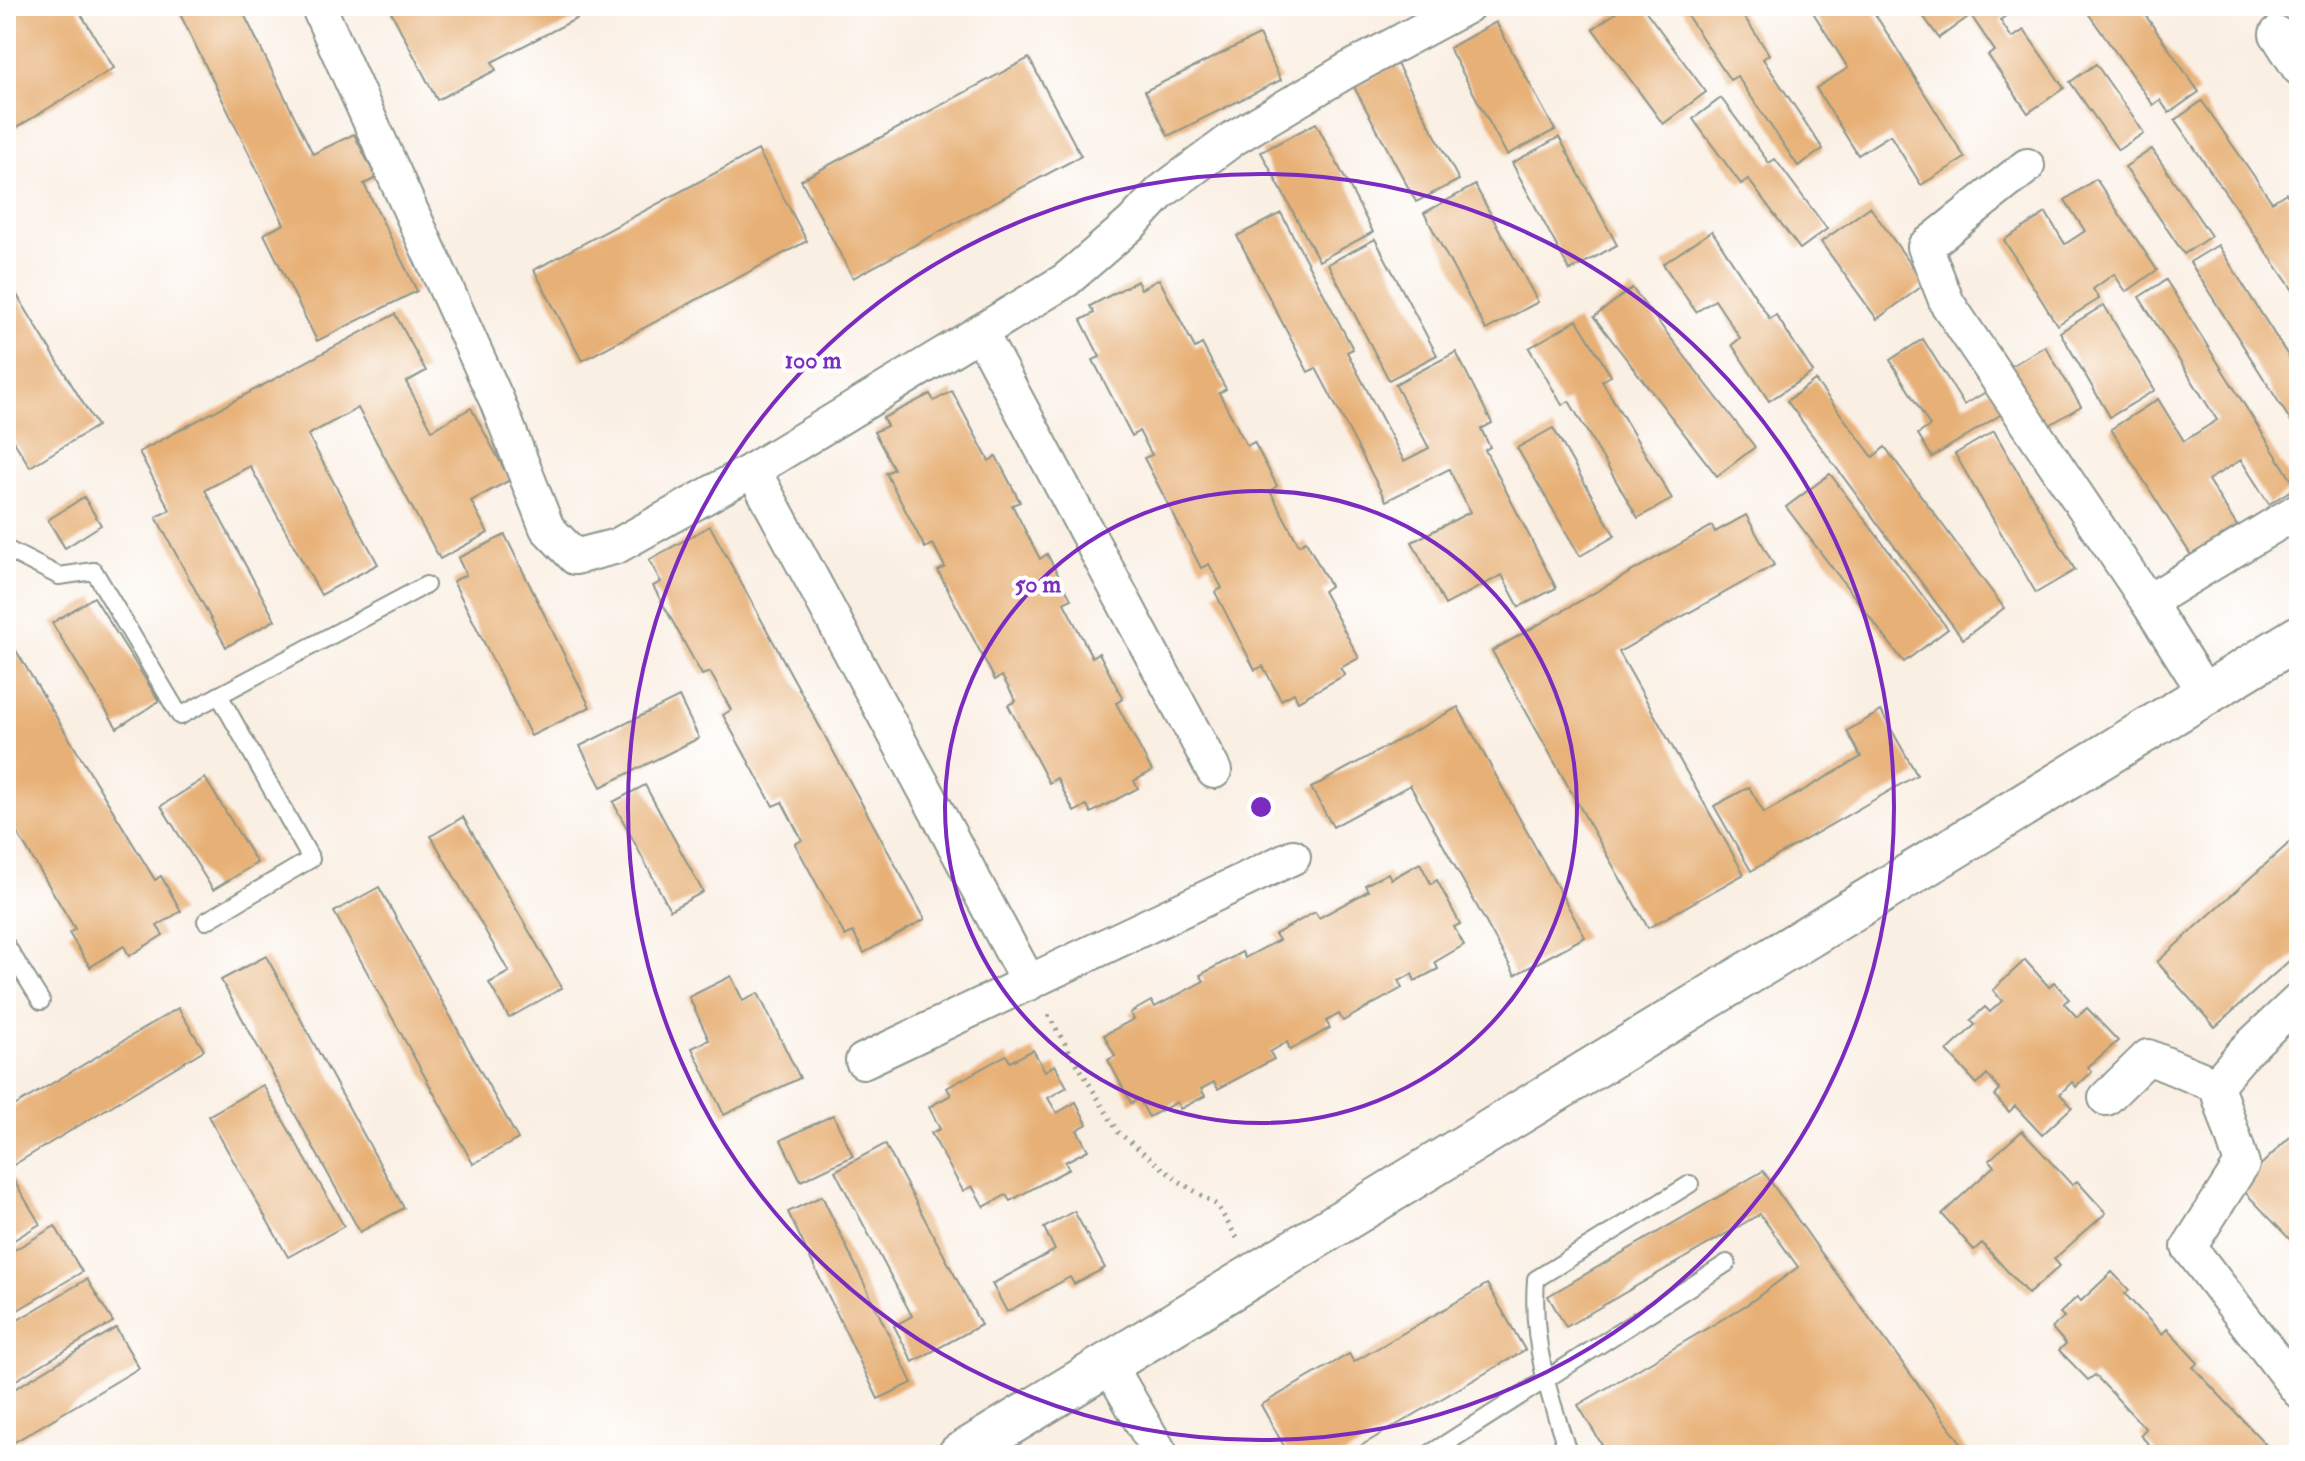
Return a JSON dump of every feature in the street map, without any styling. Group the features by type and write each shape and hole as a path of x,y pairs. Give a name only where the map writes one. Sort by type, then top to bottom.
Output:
{"street":[{"path":"318,6 497,401 547,528 575,557 617,546 753,470 1066,280 1132,223 1161,192 1234,138 1346,71 1467,6"},
{"path":"2277,34 2299,68"},
{"path":"2027,166 1925,247 1947,303 2148,602 2206,694"},
{"path":"980,332 1214,771"},
{"path":"753,470 1029,983"},
{"path":"2148,602 2299,510"},
{"path":"959,1455 2299,637"},
{"path":"863,1061 1293,857"},
{"path":"2216,1085 2245,1051 2299,1000"},
{"path":"2106,1098 2148,1057 2216,1085 2242,1164 2189,1247 2299,1391"},
{"path":"1108,1363 1161,1455"}],"lane":[{"path":"6,549 59,576 94,571 180,716 426,585"},
{"path":"206,921 311,859 219,695"},
{"path":"6,945 41,1001"},
{"path":"1569,1455 1544,1381 1533,1312 1536,1279 1690,1184"},
{"path":"1428,1455 1727,1263"}],"path":[{"path":"1029,983 1118,1132 1177,1180 1217,1205 1258,1271"}],"building":[{"path":"17,6 76,6 114,68 6,134 6,13"},
{"path":"176,6 240,6 313,154 354,134 376,178 364,184 417,291 317,341 264,234 284,224"},
{"path":"388,6 601,6 492,62 496,70 437,100"},
{"path":"1625,6 1642,6 1706,92 1663,124 1593,29"},
{"path":"1681,6 1737,6 1769,54 1763,59 1823,149 1798,166 1737,76 1730,80"},
{"path":"1809,6 1870,6 1965,158 1921,185 1890,135 1858,155 1816,88 1848,68"},
{"path":"1916,6 1961,6 1968,17 1939,38"},
{"path":"1982,6 2020,6 2000,20 2012,38 2024,30 2064,88 2028,113 1988,55 1995,51 1970,14"},
{"path":"2083,6 2139,6 2199,92 2169,113 2160,100 2153,105"},
{"path":"1496,22 1555,130 1507,155 1449,48"},
{"path":"1259,35 1281,80 1168,136 1145,91"},
{"path":"1029,58 1081,156 853,278 801,180"},
{"path":"1397,64 1459,180 1416,202 1354,87"},
{"path":"2096,64 2144,133 2118,150 2070,82"},
{"path":"1721,98 1769,163 1775,159 1827,229 1800,249 1748,179 1741,184 1693,119"},
{"path":"2202,101 2272,202 2286,193 2299,212 2299,299 2175,120"},
{"path":"1316,123 1373,232 1319,261 1261,152"},
{"path":"1559,137 1617,245 1570,271 1512,163"},
{"path":"2152,149 2211,236 2184,254 2125,167"},
{"path":"758,150 807,241 582,361 534,270"},
{"path":"2096,179 2157,270 2126,292 2114,274 2093,289 2099,299 2057,325 2004,240 2046,213 2065,244 2085,231 2065,200"},
{"path":"1475,185 1538,302 1486,330 1424,213"},
{"path":"1870,207 1925,284 1877,319 1821,242"},
{"path":"1281,213 1353,349 1347,352 1404,461 1429,448 1395,384 1456,352 1492,423 1481,429 1490,447 1485,450 1556,588 1519,607 1502,575 1445,605 1412,542 1470,512 1449,469 1386,501 1316,368 1308,372 1237,236"},
{"path":"1712,231 1770,319 1776,315 1813,372 1769,401 1732,345 1740,338 1715,300 1696,312 1663,264"},
{"path":"1375,239 1437,355 1389,380 1328,264"},
{"path":"2218,245 2299,373 2299,434 2190,262"},
{"path":"6,277 97,426 30,467 6,429"},
{"path":"1159,279 1195,348 1202,344 1226,389 1219,393 1247,446 1254,442 1277,486 1270,491 1299,545 1306,541 1330,586 1323,591 1359,658 1340,668 1345,675 1298,701 1294,693 1281,700 1263,666 1255,670 1215,592 1222,588 1209,564 1201,568 1144,458 1152,455 1139,431 1132,436 1093,360 1100,357 1081,320 1094,313 1090,306 1137,281 1141,289"},
{"path":"2166,280 2296,487 2269,504 2241,460 2208,480 2237,526 2191,555 2111,429 2158,399 2184,441 2217,420 2139,297"},
{"path":"1632,288 1755,447 1717,476 1594,317"},
{"path":"2104,305 2155,390 2110,417 2060,332"},
{"path":"395,314 426,371 406,382 432,430 471,408 510,480 471,501 488,533 440,559 358,408 308,435 378,564 321,595 250,466 205,490 275,620 226,647 156,517 170,510 139,452"},
{"path":"1577,320 1611,376 1602,381 1672,499 1638,518 1569,401 1562,405 1529,348"},
{"path":"1923,339 1964,405 1991,389 2005,412 1932,457 1918,434 1930,426 1890,360"},
{"path":"2045,346 2081,406 2045,428 2008,368"},
{"path":"1815,380 1873,457 1885,447 2004,608 1963,639 1787,401"},
{"path":"952,391 989,461 996,456 1020,502 1012,505 1040,559 1047,554 1071,599 1064,603 1092,657 1099,653 1123,699 1116,703 1152,771 1134,781 1138,788 1091,813 1087,805 1074,812 1057,778 1049,783 1008,705 1016,701 1002,676 995,680 938,571 945,567 933,544 925,548 886,473 894,469 874,432 887,426 883,418 930,394 934,401"},
{"path":"1553,428 1615,536 1580,556 1517,448"},
{"path":"1994,431 2075,570 2036,593 1955,454"},
{"path":"1830,474 1948,629 1904,662 1786,507"},
{"path":"84,497 101,525 65,548 48,520"},
{"path":"1746,515 1774,565 1619,652 1744,874 1648,928 1492,651 1712,526 1715,532"},
{"path":"710,526 925,919 864,953 853,932 845,936 795,844 802,840 782,802 773,806 723,715 731,710 710,672 702,675 653,586 661,582 649,560"},
{"path":"505,535 590,707 531,736 453,581 466,575 458,558"},
{"path":"94,597 159,701 117,728 52,623"},
{"path":"6,634 155,880 161,876 181,911 157,926 163,935 129,956 124,946 90,967 69,933 75,929 16,831 10,835 6,829"},
{"path":"679,697 699,738 601,787 580,746"},
{"path":"1458,707 1585,937 1515,975 1410,785 1333,827 1311,788"},
{"path":"1881,711 1917,775 1751,871 1714,806 1749,787 1764,813 1861,757 1847,731"},
{"path":"205,778 257,863 213,890 161,806"},
{"path":"645,785 703,892 670,910 613,802"},
{"path":"463,817 562,988 509,1018 489,983 509,972 431,836"},
{"path":"2299,834 2299,952 2215,1027 2157,962"},
{"path":"1420,863 1431,884 1437,880 1460,924 1454,927 1464,945 1435,962 1438,969 1415,981 1412,974 1399,981 1402,988 1343,1021 1339,1014 1326,1021 1330,1028 1290,1050 1287,1042 1270,1052 1274,1059 1218,1089 1214,1082 1201,1089 1205,1096 1180,1109 1177,1102 1149,1117 1139,1099 1131,1103 1108,1060 1115,1056 1104,1035 1134,1019 1130,1013 1151,1001 1155,1007 1204,981 1200,975 1242,952 1245,958 1279,940 1275,934 1315,912 1319,918 1368,891 1365,885 1388,873 1391,879"},
{"path":"379,887 518,1139 473,1164 334,912"},
{"path":"266,956 404,1208 360,1232 221,980"},
{"path":"2025,960 2049,987 2054,982 2069,999 2064,1003 2077,1017 2087,1008 2118,1041 2088,1067 2092,1072 2076,1087 2072,1082 2060,1094 2072,1107 2042,1135 2015,1106 2009,1112 1995,1096 2000,1090 1987,1074 1977,1084 1947,1051 1975,1025 1971,1020 1985,1007 1990,1012 2002,1001 1993,990"},
{"path":"731,976 743,1001 758,993 800,1078 724,1115 692,1048 709,1040 689,997"},
{"path":"178,1008 204,1050 7,1169 40,1224 9,1243 6,1237 6,1111"},
{"path":"1033,1050 1045,1071 1055,1065 1067,1087 1048,1098 1057,1113 1076,1102 1087,1124 1077,1130 1088,1150 1065,1162 1069,1169 1010,1201 1006,1195 984,1207 972,1186 963,1191 931,1133 940,1129 929,1107 951,1095 947,1088 1006,1055 1010,1062"},
{"path":"263,1085 344,1226 288,1257 208,1116"},
{"path":"833,1115 853,1156 801,1181 781,1140"},
{"path":"2022,1131 2072,1185 2077,1181 2106,1213 2054,1259 2060,1266 2028,1294 1982,1243 1974,1250 1942,1214 1994,1166 1989,1160"},
{"path":"2292,1135 2299,1143 2299,1249 2239,1186"},
{"path":"885,1144 981,1325 913,1362 894,1326 912,1316 835,1171"},
{"path":"1763,1171 1970,1455 1608,1455 1578,1405 1748,1304 1798,1267 1760,1214 1566,1327 1548,1296"},
{"path":"822,1196 912,1383 878,1399 788,1212"},
{"path":"1074,1211 1105,1268 1074,1284 1070,1277 1007,1312 992,1284 1055,1250 1044,1228"},
{"path":"55,1226 82,1272 6,1317 6,1255"},
{"path":"2112,1272 2129,1290 2125,1294 2162,1334 2167,1329 2198,1363 2193,1367 2272,1451 2276,1447 2284,1455 2159,1455 2140,1435 2146,1429 2095,1375 2088,1380 2059,1350 2066,1344 2052,1328 2064,1317 2060,1313 2077,1297 2081,1301"},
{"path":"87,1279 113,1322 6,1386 6,1327"},
{"path":"1487,1284 1525,1350 1345,1455 1289,1455 1261,1405 1349,1354 1354,1362"},
{"path":"116,1328 139,1368 6,1447 6,1394"}]}
